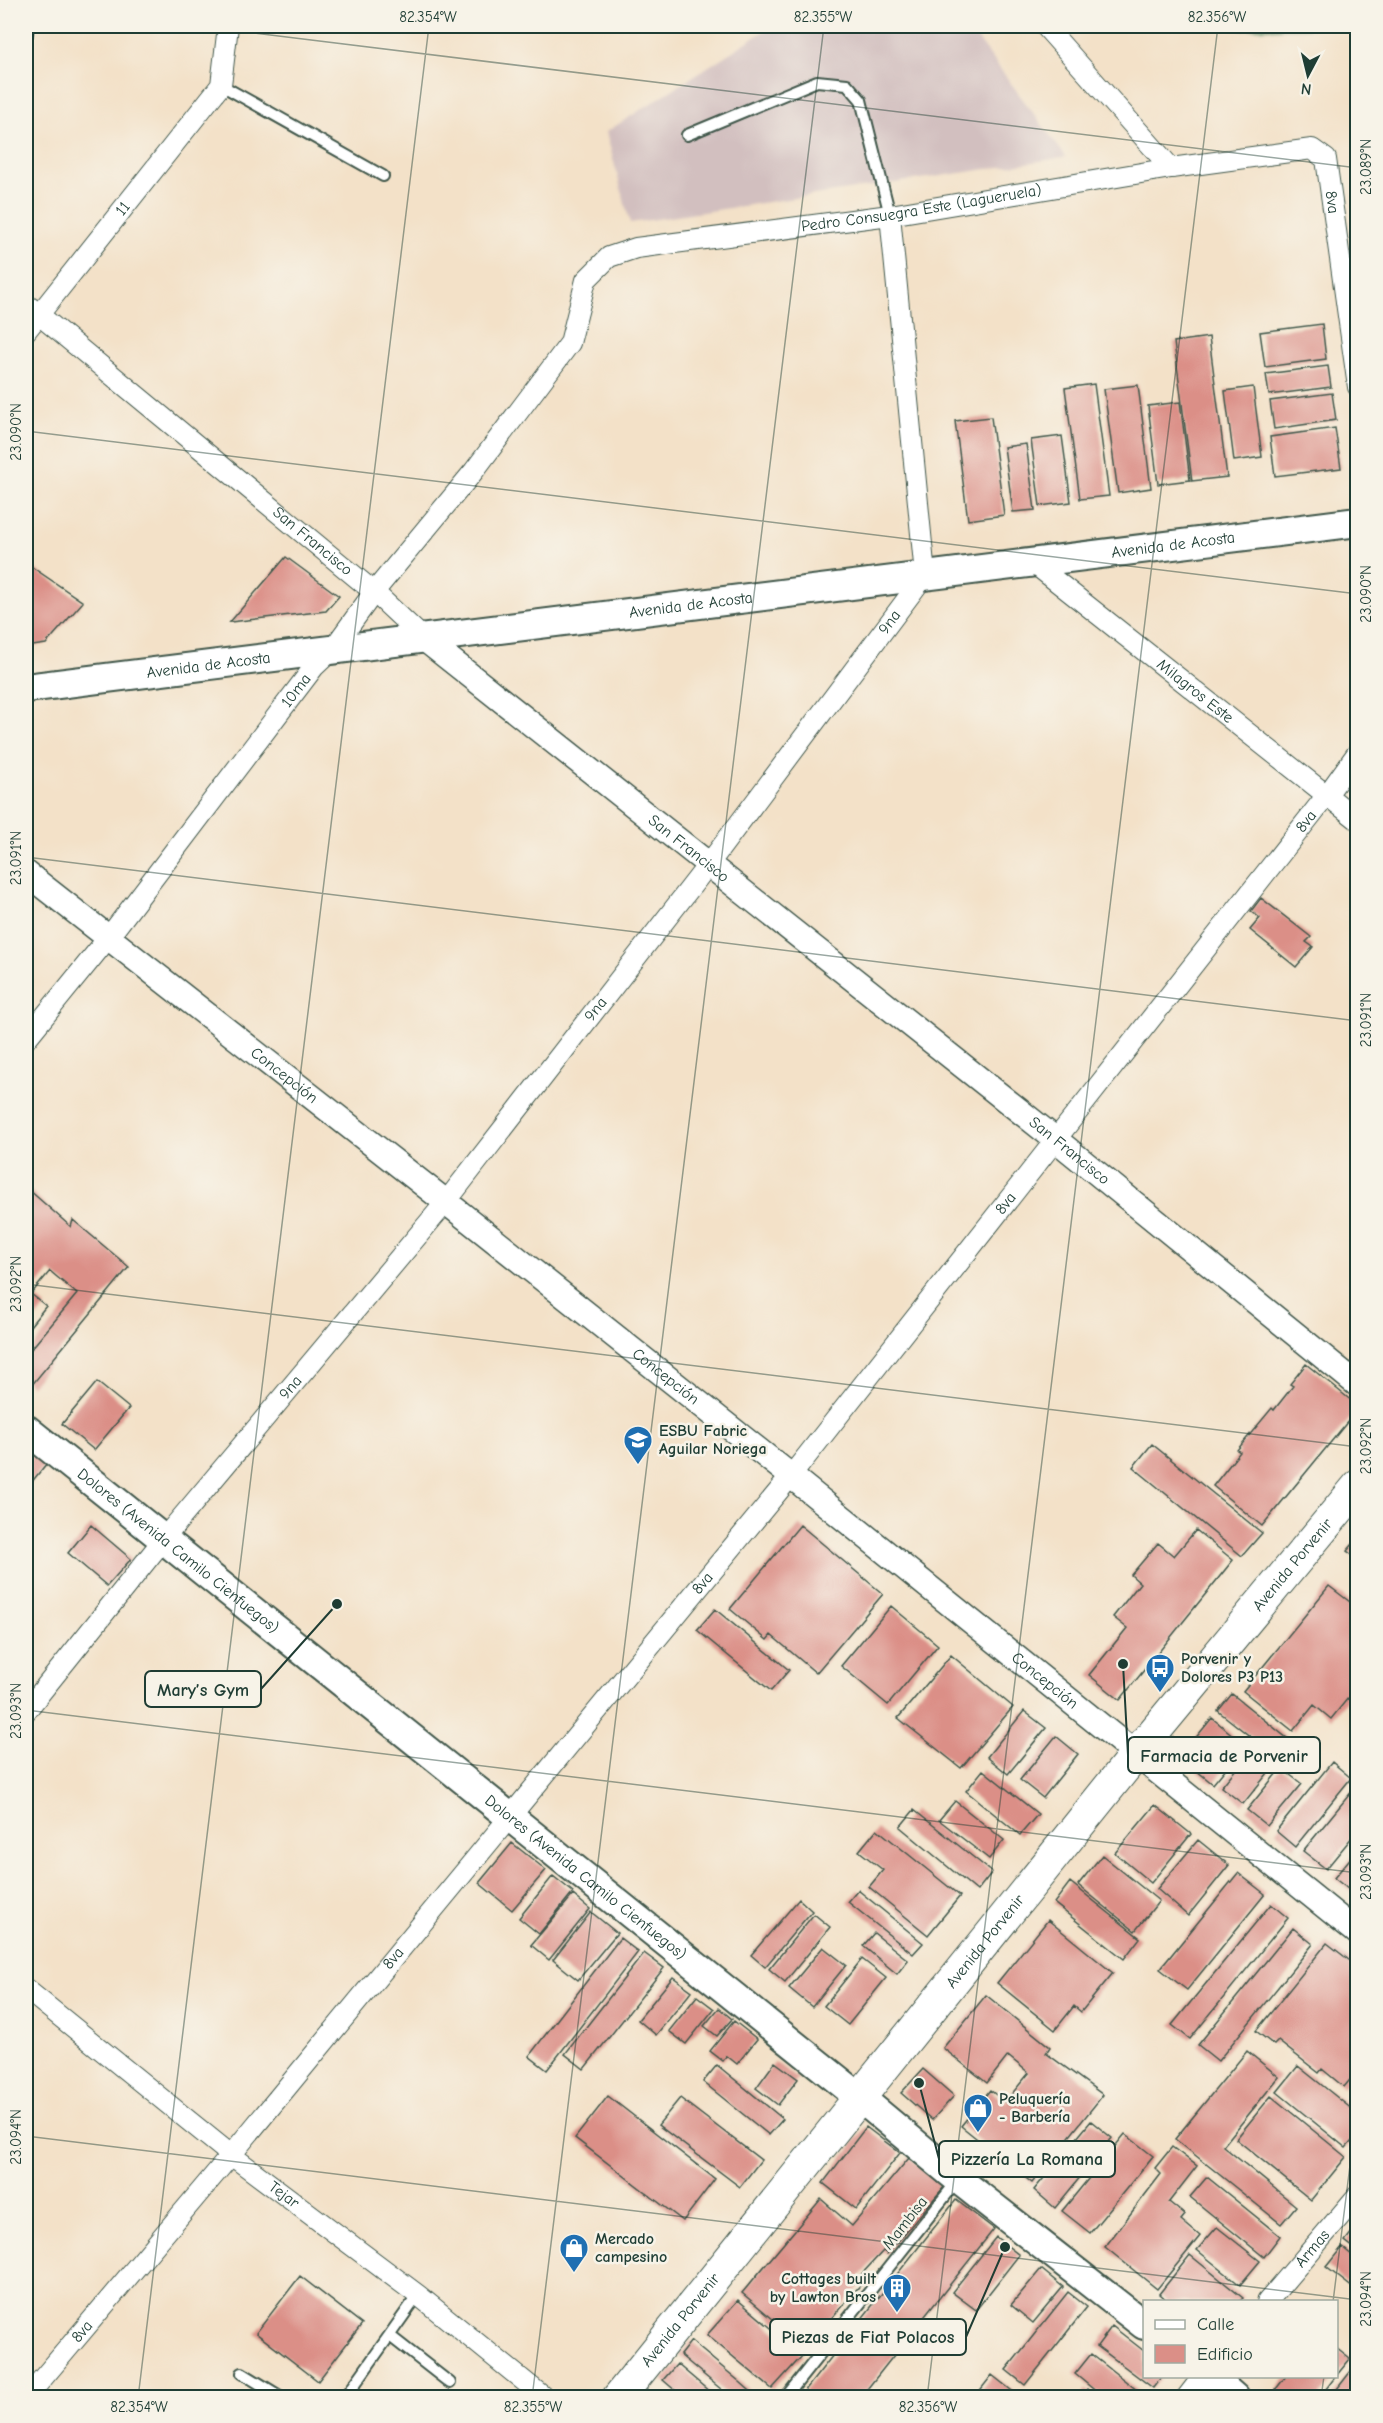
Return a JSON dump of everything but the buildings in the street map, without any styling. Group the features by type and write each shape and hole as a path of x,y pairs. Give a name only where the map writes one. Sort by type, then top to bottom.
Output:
{"main road":[{"name":"Avenida de Acosta","path":"26,688 1358,522"},
{"name":"Dolores (Avenida Camilo Cienfuegos)","path":"26,1429 858,2096 959,2180 1143,2324"},
{"name":"Avenida Porvenir","path":"618,2397 1134,1755 1358,1486"},
{"path":"1212,2378 1235,2397"}],"street":[{"path":"221,85 228,26"},
{"path":"1045,26 1171,168"},
{"name":"11","path":"26,331 32,309 221,85"},
{"name":"Pedro Consuegra Este (Lagueruela)","path":"570,344 586,280 609,257 636,248 890,215 1171,168 1312,149 1326,159"},
{"name":"8va","path":"1326,159 1358,387"},
{"path":"890,215 925,576"},
{"name":"San Francisco","path":"32,309 374,592 423,638 1055,1139 1358,1385"},
{"name":"10ma","path":"26,1039 108,938 314,667 332,650 374,592 474,471 570,344"},
{"name":"Milagros Este","path":"1032,562 1358,820"},
{"name":"9na","path":"26,1712 164,1539 446,1202 708,865 925,576"},
{"name":"8va","path":"26,2397 231,2156 791,1476 1327,795 1358,752"},
{"name":"Concepción","path":"26,873 791,1476 1134,1755 1358,1933"},
{"name":"Tejar","path":"26,1989 231,2156 418,2295 545,2397"},
{"name":"Armas","path":"1268,2300 1358,2195"},
{"path":"1186,2397 1201,2378"}],"lane":[{"path":"687,135 817,81 847,84 861,100 890,215"},
{"path":"221,85 383,176"},
{"name":"Mambisa","path":"785,2397 959,2180"},
{"path":"345,2397 418,2295"},
{"path":"390,2336 450,2383"},
{"path":"242,2373 283,2397"}],"shaded area":[{"path":"772,26 968,26 1066,157 630,223 606,132"}],"green space":[{"path":"1230,26 1357,26 1358,27 1234,29"}],"place":[{"name":"ESBU Fabric Aguilar Noriega","path":"638,1466"},
{"name":"Mary’s Gym","path":"337,1604"},
{"name":"Farmacia de Porvenir","path":"1123,1664"},
{"name":"Porvenir y Dolores P3 P13","path":"1160,1694"},
{"name":"Pizzería La Romana","path":"919,2083"},
{"name":"Peluquería - Barbería","path":"978,2134"},
{"name":"Piezas de Fiat Polacos","path":"1005,2247"},
{"name":"Mercado campesino","path":"574,2274"},
{"name":"Cottages built by Lawton Bros","path":"897,2314"}]}
